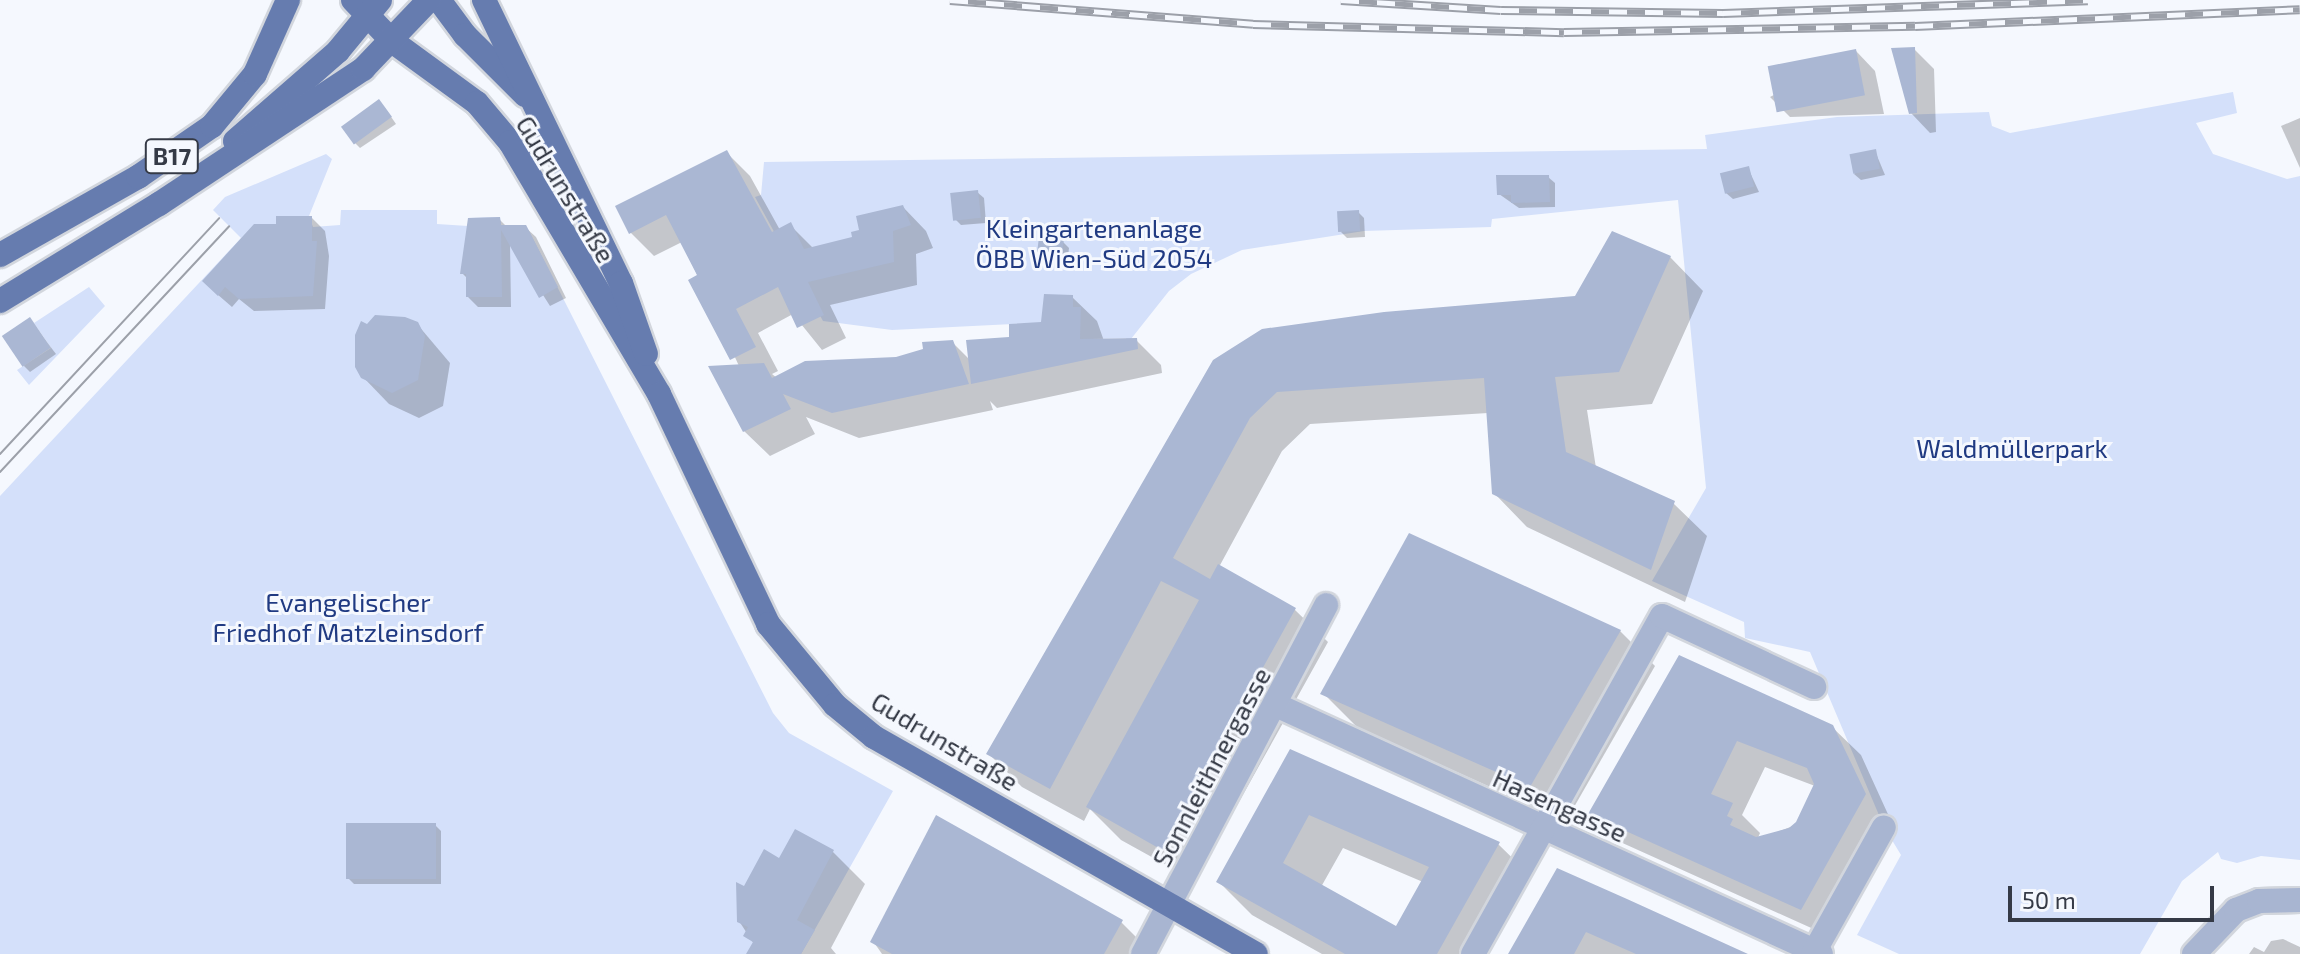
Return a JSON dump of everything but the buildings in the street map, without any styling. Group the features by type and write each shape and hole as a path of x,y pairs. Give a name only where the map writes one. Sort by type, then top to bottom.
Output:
{"main road":[{"name":"B17","path":"0,255 138,177 212,126 255,74 288,0"},
{"name":"B17","path":"0,301 159,204 363,69 429,0"},
{"path":"439,0 465,35 540,111"},
{"name":"Gudrunstraße","path":"484,0 621,283 659,394"},
{"name":"B17","path":"159,204 331,57 367,6"},
{"name":"Gudrunstraße","path":"367,6 392,41 477,103 510,142 659,394 768,624 835,705 874,737 1256,954"}],"street":[{"name":"Sonnleithnergasse","path":"1143,954 1326,605"},
{"path":"1473,954 1662,616 1814,687"},
{"name":"Hasengasse","path":"1276,705 1816,953"},
{"path":"1816,953 1884,827"},
{"path":"2194,954 2236,910 2259,901 2300,900"}],"green space":[{"name":"Waldmüllerpark","path":"2233,92 2237,113 2196,123 2213,154 2287,179 2300,176 2300,860 2261,856 2237,863 2221,859 2218,852 2182,881 2140,954 1899,954 1857,935 1901,855 1884,827 1810,652 1745,638 1744,622 1652,581 1706,488 1678,200 1492,219 1491,227 1364,231 1242,250 1191,274 1169,291 1127,344 1126,338 1057,340 1056,322 892,330 823,321 755,197 761,195 764,162 1707,149 1705,135 1837,117 1989,112 1992,126 2010,133"},
{"name":"Evangelischer Friedhof Matzleinsdorf","path":"326,154 332,159 309,216 313,227 340,225 341,210 437,210 437,224 468,226 468,218 500,217 501,225 526,225 773,713 789,733 893,791 801,954 0,954 0,496 241,238 213,210 225,197"},
{"path":"89,287 105,306 29,385 17,370 51,348 34,323"}],"tram line":[{"path":"0,454 219,218"},
{"path":"0,472 229,226"}],"railway":[{"path":"950,0 1253,24 1564,32 1915,26 2300,9"},
{"path":"1341,0 1501,10 1723,13 2088,0"}],"park label":[{"name":"Kleingartenanlage ÖBB Wien-Süd 2054","path":"1094,243"}]}
